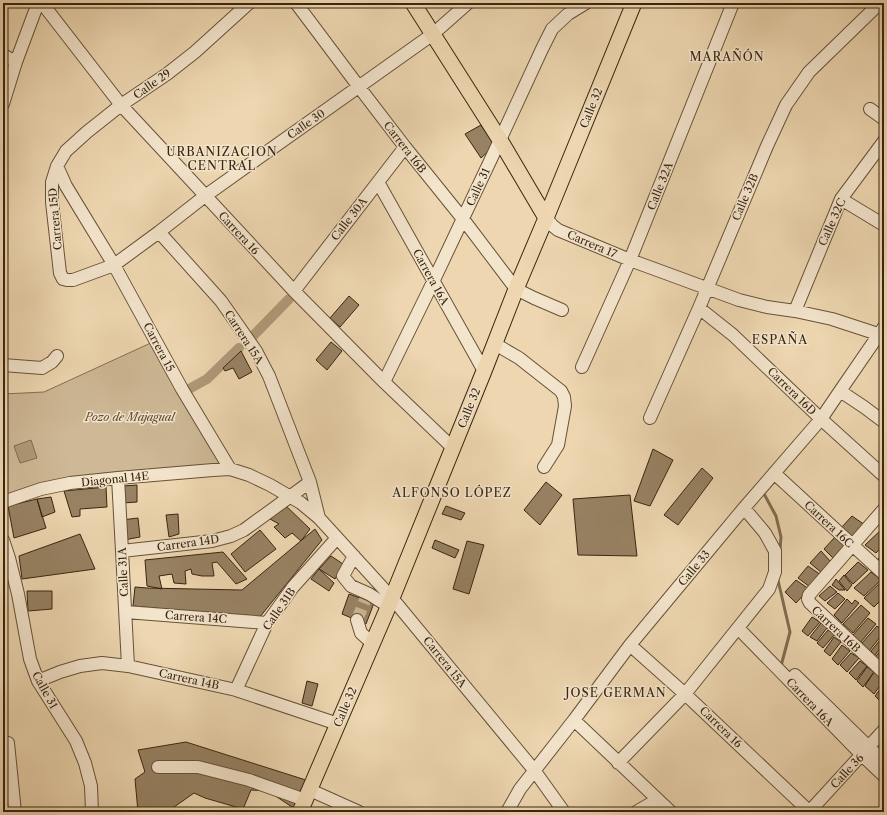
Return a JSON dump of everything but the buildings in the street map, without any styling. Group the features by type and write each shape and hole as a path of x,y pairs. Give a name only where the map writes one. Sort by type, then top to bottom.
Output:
{"main road":[{"name":"Carrera 17","path":"413,3 500,140 546,218"},
{"name":"Calle 32","path":"305,801 390,602 495,344 516,288 634,3"}],"street":[{"path":"3,104 16,62 38,3"},
{"name":"Carrera 16","path":"42,3 121,105 205,196 294,291 384,382 453,448"},
{"name":"Calle 29","path":"57,166 66,151 87,132 121,105 167,74 195,52 249,3"},
{"name":"Carrera 16B","path":"296,3 405,148 516,288"},
{"name":"Calle 30","path":"60,273 63,278 73,280 114,264 159,232 205,196 433,34 468,3"},
{"name":"Calle 31","path":"384,382 463,220 552,29 568,14 586,3"},
{"name":"Calle 32A","path":"582,366 630,260 733,3"},
{"name":"Calle 32B","path":"650,418 786,105 809,72 880,3"},
{"path":"3,55 16,62"},
{"path":"870,109 884,119"},
{"name":"Calle 32C","path":"795,311 841,198 884,141"},
{"name":"Calle 30A","path":"294,291 405,148"},
{"name":"Carrera 15","path":"57,166 66,186 114,264 182,389 230,469"},
{"name":"Carrera 15D","path":"57,166 52,182 52,202 60,273"},
{"name":"Carrera 16A","path":"378,182 484,371"},
{"path":"841,198 884,225"},
{"name":"Carrera 17","path":"546,218 558,230 630,260 739,300 832,319 883,332"},
{"name":"Carrera 15A","path":"159,232 221,301 256,351 268,376 310,482 319,518"},
{"path":"516,288 534,298 562,310"},
{"name":"Carrera 16D","path":"699,308 733,335 820,419 884,476"},
{"name":"Calle 33","path":"507,812 520,789 630,645 820,419 883,332"},
{"path":"495,344 519,358 561,391 564,397 565,406 558,445 544,467"},
{"path":"3,365 42,368 52,362 57,356"},
{"path":"840,392 884,422"},
{"path":"230,469 270,484 290,496 310,482"},
{"name":"Diagonal 14E","path":"3,502 41,489 70,483 230,469"},
{"name":"Carrera 16C","path":"774,473 884,574"},
{"name":"Calle 31A","path":"118,478 128,666"},
{"name":"Carrera 15A","path":"290,496 319,518 378,583 390,602 534,770 564,812"},
{"name":"Carrera 14D","path":"122,551 212,541 231,536 250,526 290,496"},
{"path":"618,763 685,694 769,589 775,572 775,550 765,533 744,508"},
{"path":"852,545 884,509"},
{"name":"Calle 31B","path":"236,690 267,623 293,587 337,538"},
{"name":"Calle 31","path":"3,540 18,594 30,659 38,681 76,742 82,756 91,786 92,812"},
{"name":"Carrera 16B","path":"852,545 809,595 808,599 810,603 884,673"},
{"path":"354,556 342,576 351,586 367,597 390,602"},
{"path":"367,597 378,583"},
{"name":"Carrera 14C","path":"126,612 267,623"},
{"path":"357,620 360,633 372,643"},
{"name":"Carrera 16A","path":"738,628 865,751 884,776"},
{"name":"Carrera 16","path":"630,645 685,694 809,812"},
{"name":"Carrera 14B","path":"38,681 80,666 102,664 128,666 236,690 338,724"},
{"path":"795,675 865,751 884,762"},
{"path":"574,720 671,812"},
{"name":"Calle 36","path":"809,812 884,730"},
{"path":"8,742 8,780 15,812"},
{"path":"158,767 198,767 249,780 305,801 359,812"},
{"path":"636,812 657,800"}],"green space":[{"name":"Pozo de Majagual","path":"155,341 231,473 118,478 3,502 3,394 44,392"}],"shaded area":[{"path":"31,440 37,458 20,463 14,446"}],"waterway":[{"path":"252,337 289,299"},
{"path":"189,389 207,379 239,348"},
{"path":"763,492 776,516 781,537 780,550"},
{"path":"778,580 790,632 782,667"}],"tunnel":[{"path":"357,620 365,600"}],"district":[{"name":"MARAÑÓN","path":"727,56"},
{"name":"URBANIZACION CENTRAL","path":"222,158"},
{"name":"ESPAÑA","path":"780,339"},
{"name":"ALFONSO LÓPEZ","path":"452,492"},
{"name":"JOSE GERMAN","path":"616,692"}]}
